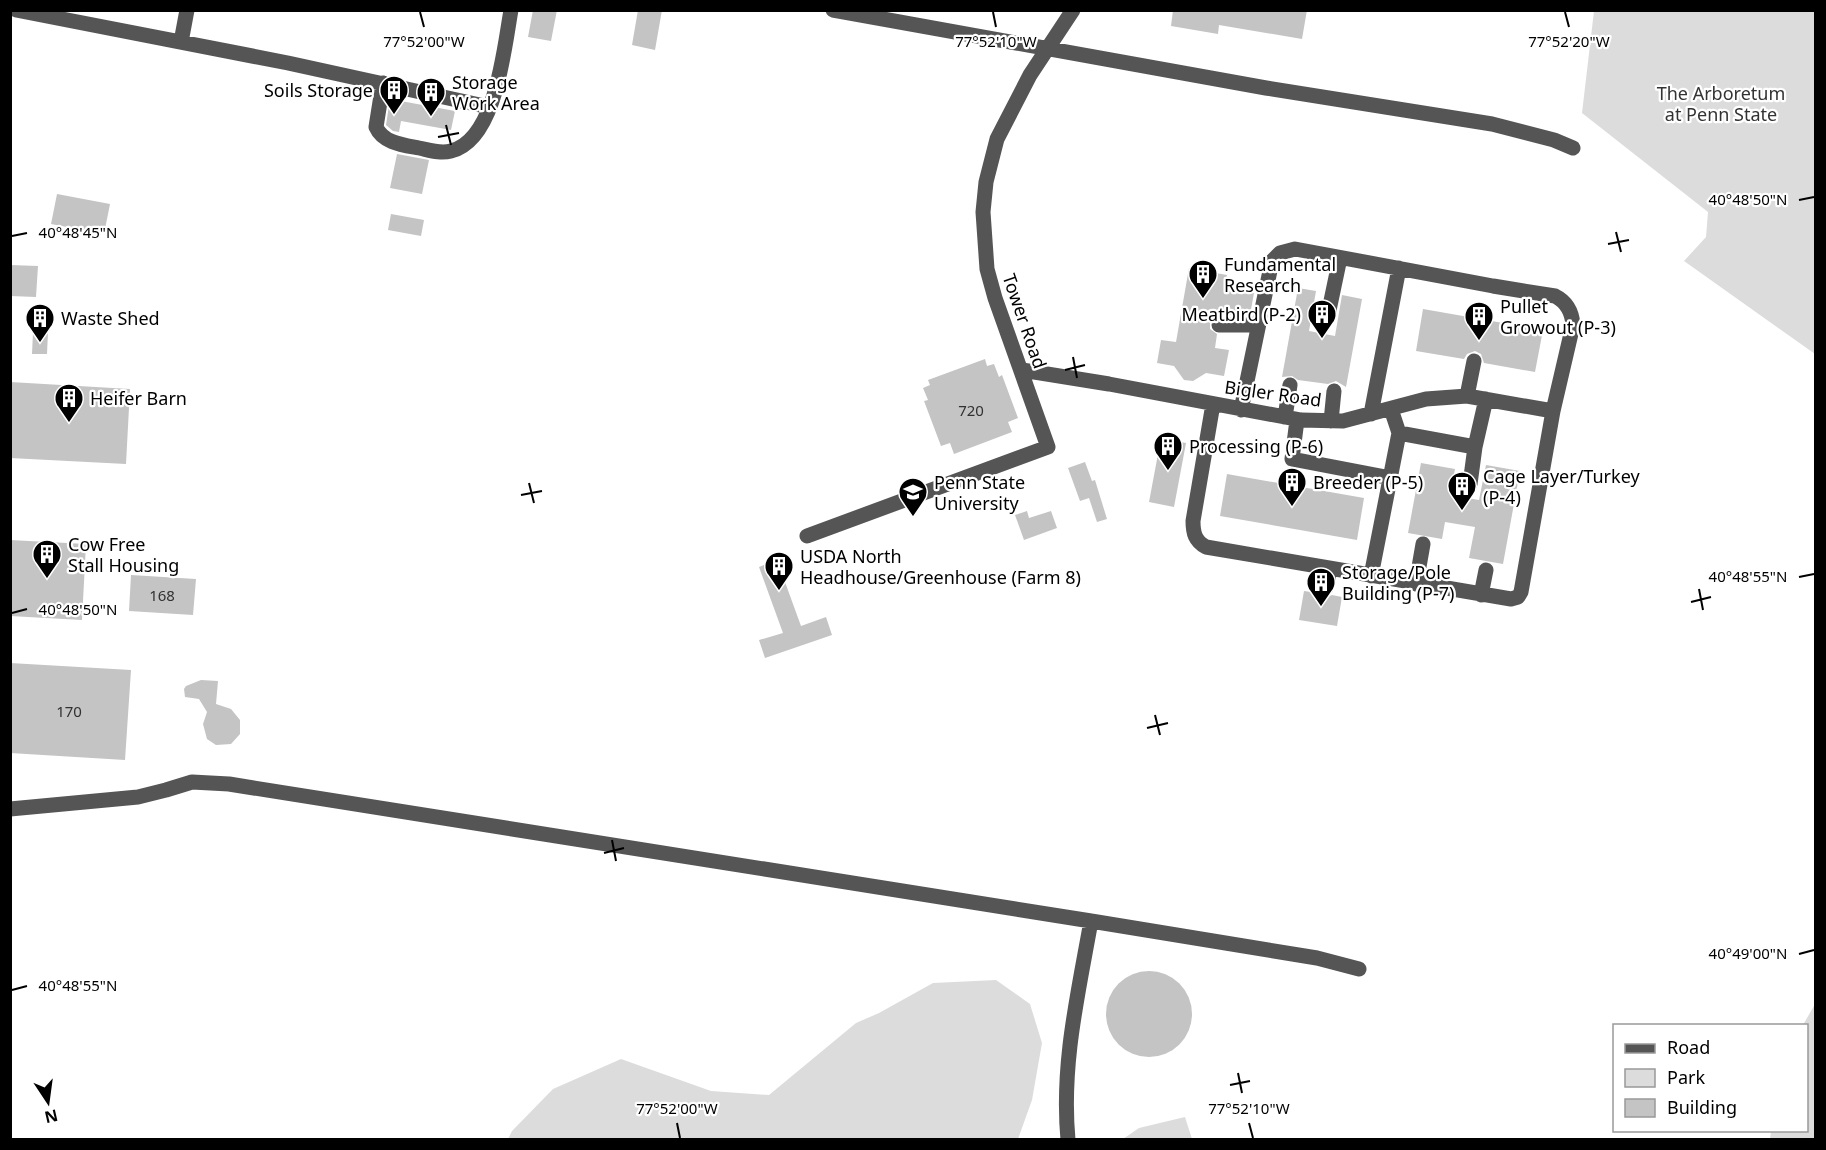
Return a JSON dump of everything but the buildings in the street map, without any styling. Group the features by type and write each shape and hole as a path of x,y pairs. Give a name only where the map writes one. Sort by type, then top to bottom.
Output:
{"street":[{"path":"16,10 383,83 489,107"},
{"path":"181,42 187,10"},
{"path":"383,83 376,127 385,139 440,153 460,148 472,138 484,122 499,73 511,10"},
{"path":"833,10 1277,90 1492,124 1554,140 1572,148"},
{"name":"Tower Road","path":"807,536 1048,447 994,298 987,269 983,212 986,182 997,139 1030,75 1073,10"},
{"path":"1213,404 1193,521 1193,532 1198,543 1206,547 1511,599 1518,597 1521,592 1553,411 1573,325 1572,316 1562,299 1556,296 1295,249 1280,253 1272,261 1241,410"},
{"path":"1328,315 1340,258"},
{"path":"1371,414 1399,268"},
{"path":"1219,325 1258,325"},
{"path":"1467,396 1474,361"},
{"name":"Bigler Road","path":"1022,370 1109,384 1291,419 1344,421 1426,399 1467,396 1553,411"},
{"path":"1290,385 1292,459 1390,478"},
{"path":"1331,421 1334,392"},
{"path":"1470,484 1475,447 1486,399"},
{"path":"1371,576 1399,433 1391,409"},
{"path":"1399,433 1475,447"},
{"path":"1416,584 1424,544"},
{"path":"1326,588 1330,569"},
{"path":"1481,595 1486,570"},
{"path":"10,809 138,797 192,782 229,784 1091,921 1317,958 1359,969"},
{"path":"1068,1140 1065,1101 1070,1040 1091,921"}],"green space":[{"name":"The Arboretum at Penn State","path":"1594,11 1815,11 1815,354 1684,261 1706,237 1708,212 1582,113"},
{"path":"996,980 1030,1004 1042,1043 1032,1100 1018,1139 508,1139 512,1131 553,1089 621,1059 711,1091 769,1095 856,1023 933,983"},
{"path":"1815,1004 1815,1139 1770,1139 1771,1132 1808,1132 1808,1024 1804,1024"},
{"path":"1185,1117 1192,1139 1123,1139 1139,1128"}],"place":[{"name":"Soils Storage","path":"394,116"},
{"name":"Storage Work Area","path":"431,118"},
{"name":"Fundamental Research","path":"1203,300"},
{"name":"Meatbird (P-2)","path":"1322,340"},
{"name":"Pullet Growout (P-3)","path":"1479,342"},
{"name":"Waste Shed","path":"40,344"},
{"name":"Heifer Barn","path":"69,424"},
{"name":"Processing (P-6)","path":"1168,472"},
{"name":"Breeder (P-5)","path":"1292,508"},
{"name":"Cage Layer/Turkey (P-4)","path":"1462,512"},
{"name":"Penn State University","path":"913,518"},
{"name":"Cow Free Stall Housing","path":"47,580"},
{"name":"USDA North Headhouse/Greenhouse (Farm 8)","path":"779,592"},
{"name":"Storage/Pole Building (P-7)","path":"1321,608"}]}
